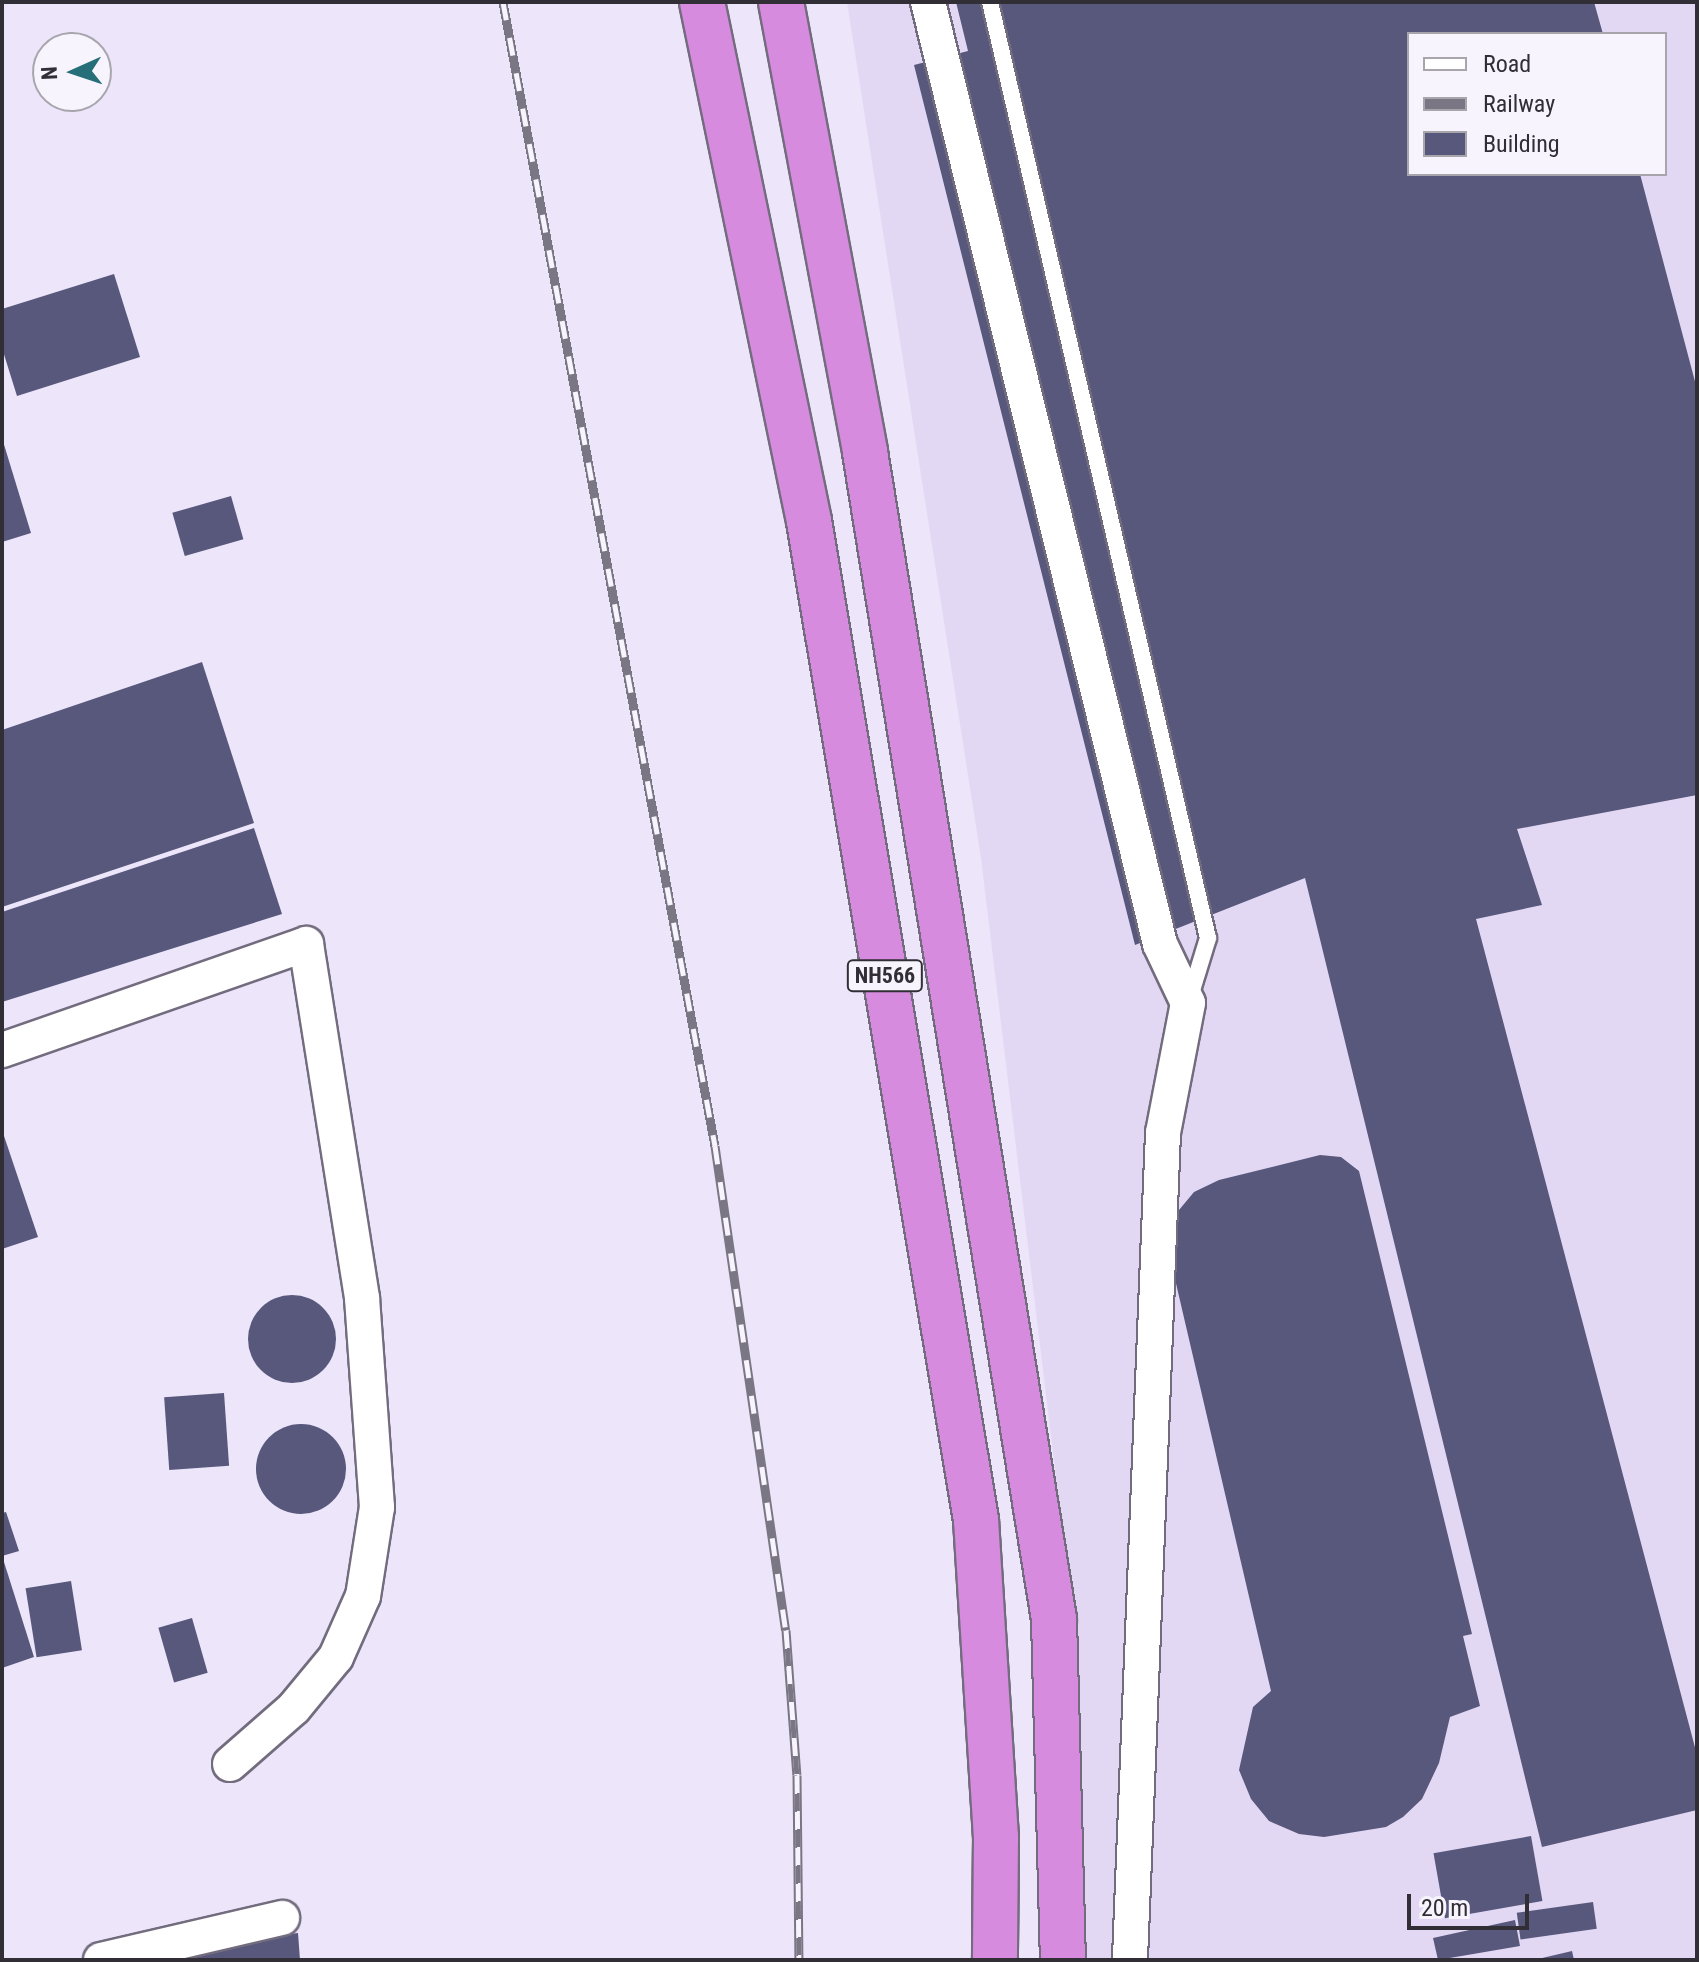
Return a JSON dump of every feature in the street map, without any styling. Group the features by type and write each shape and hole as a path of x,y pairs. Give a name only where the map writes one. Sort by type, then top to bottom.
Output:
{"highway":[{"name":"NH566","path":"702,2 809,521 976,1520 996,1837 995,1960"},
{"name":"NH566","path":"781,2 873,499 1054,1619 1063,1960"}],"street":[{"path":"928,2 1160,944 1188,1003 1163,1133 1130,1960"},
{"path":"2,1050 306,944 362,1298 377,1507 363,1596 336,1657 294,1708 230,1764"},
{"path":"101,1960 282,1918"}],"lane":[{"path":"990,2 1208,938 1188,1003"}],"shaded area":[{"path":"847,2 1697,2 1697,1960 1051,1960 1060,1510 981,858"}],"building":[{"path":"956,2 1594,2 1602,32 1407,32 1407,176 1641,176 1697,389 1697,795 1517,829 1542,905 1476,919 1697,1755 1697,1810 1542,1847 1305,878 1135,945 914,65 968,51"},
{"path":"114,274 140,357 17,396 2,348 2,309"},
{"path":"2,438 31,533 2,542"},
{"path":"231,496 243,539 185,556 172,513"},
{"path":"202,662 254,823 2,907 2,730"},
{"path":"254,828 282,914 2,1002 2,912"},
{"path":"2,1130 38,1237 2,1249"},
{"path":"1320,1155 1341,1157 1359,1171 1472,1634 1463,1636 1480,1706 1450,1717 1439,1763 1422,1799 1403,1817 1386,1827 1324,1837 1299,1834 1269,1821 1251,1799 1239,1770 1253,1707 1271,1691 1171,1262 1179,1210 1194,1192 1219,1180"},
{"path":"292,1295 317,1302 329,1314 336,1339 329,1364 317,1376 292,1383 267,1376 255,1364 248,1339 255,1314 267,1302"},
{"path":"224,1393 229,1466 169,1470 164,1397"},
{"path":"301,1424 318,1427 333,1437 343,1452 346,1469 343,1486 333,1501 318,1511 301,1514 284,1511 269,1501 259,1486 256,1469 259,1452 269,1437 284,1427"},
{"path":"6,1512 19,1551 2,1556 2,1513"},
{"path":"2,1563 34,1657 2,1668"},
{"path":"71,1581 82,1650 37,1657 26,1588"},
{"path":"192,1618 208,1673 174,1682 158,1628"},
{"path":"1531,1836 1542,1901 1445,1918 1434,1853"},
{"path":"1593,1902 1597,1929 1521,1939 1517,1913"},
{"path":"1515,1920 1520,1946 1438,1960 1433,1938"},
{"path":"298,1933 300,1960 118,1960 118,1958"},
{"path":"1572,1951 1574,1960 1538,1960 1538,1959"}],"railway":[{"path":"503,2 715,1146 786,1630 797,1775 799,1960"}]}
